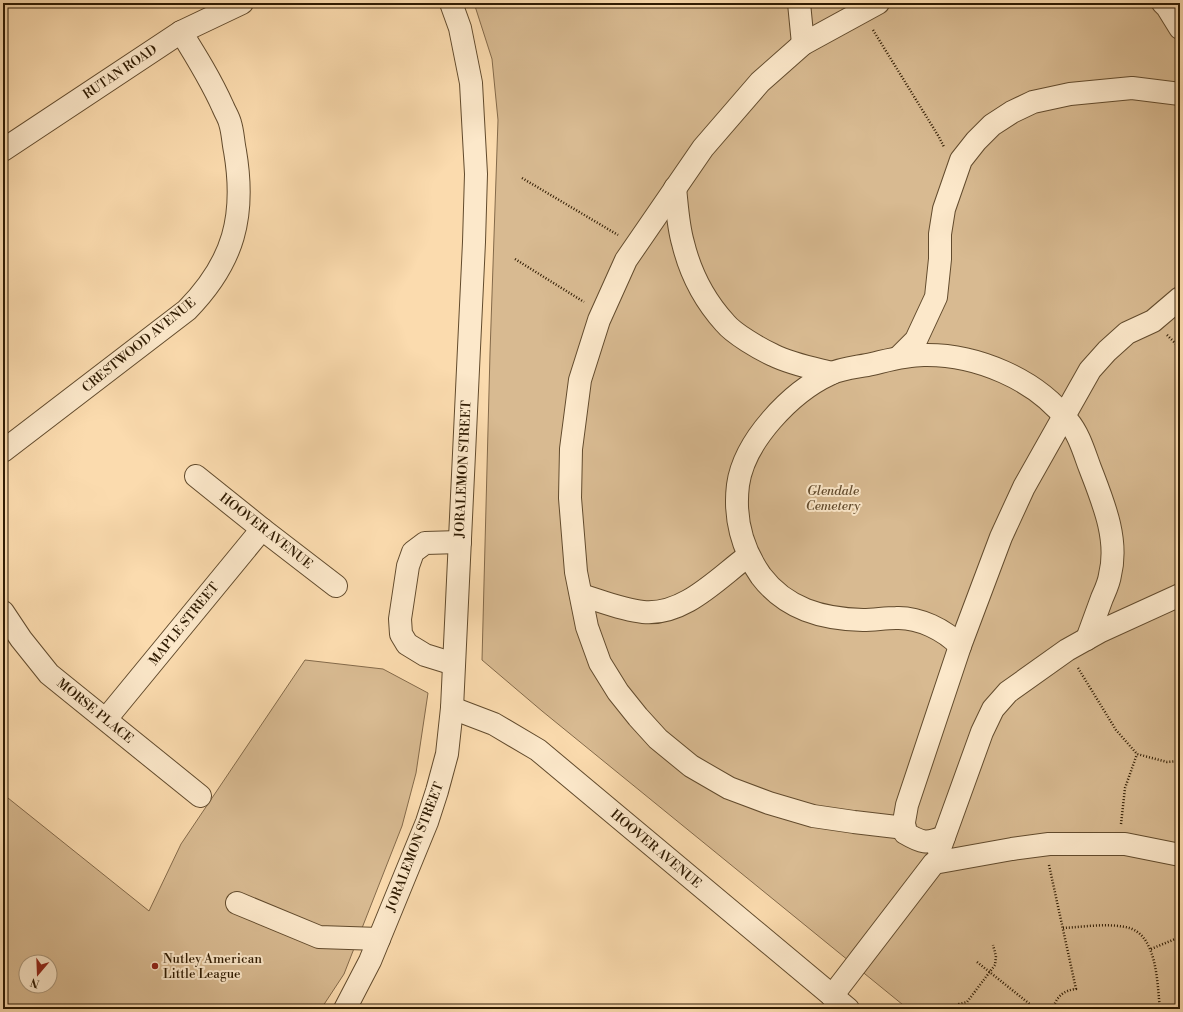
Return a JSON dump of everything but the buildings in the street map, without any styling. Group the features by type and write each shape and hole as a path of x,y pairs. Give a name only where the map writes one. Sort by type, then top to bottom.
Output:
{"street":[{"name":"RUTAN ROAD","path":"3,150 181,32 242,3"},
{"name":"JORALEMON STREET","path":"345,1009 370,962 438,791 447,754 452,708 474,250 476,174 471,82 460,28 451,3"},
{"path":"799,3 803,44"},
{"path":"1163,3 1180,28"},
{"path":"870,7 803,44 760,82 703,148 626,260 601,314 580,380 571,449 570,498 576,572 580,595 587,627 600,663 618,692 638,718 658,739 691,766 729,788 769,803 814,816 905,828"},
{"name":"CRESTWOOD AVENUE","path":"3,451 187,310 209,285 226,256 236,224 240,191 238,169 230,123 214,87 181,32"},
{"path":"899,357 916,340 936,297 940,259 940,234 944,209 961,160 976,141 992,125 1012,112 1033,102 1070,94 1132,88 1180,94"},
{"path":"675,188 682,242 697,283 710,304 726,325 750,342 774,356 800,365 832,373"},
{"path":"944,837 931,842 917,840 905,833 904,822 907,805 960,646 1001,537 1024,487 1045,447 1090,370 1107,351 1127,334 1153,321 1180,298"},
{"path":"960,646 952,637 940,630 916,620 899,617 866,620 833,618 799,608 778,594 762,576 748,556 740,534 737,505 738,484 744,462 756,441 778,411 805,388 832,373 899,357 924,355 954,357 989,366 1011,375 1035,390 1064,416 1079,437 1104,506 1111,532 1113,553 1110,576 1087,639"},
{"name":"HOOVER AVENUE","path":"196,476 336,586"},
{"name":"MAPLE STREET","path":"106,719 262,529"},
{"path":"454,664 425,655 407,644 401,634 400,619 408,566 413,552 424,543 460,542"},
{"path":"580,595 615,606 643,612 666,611 688,602 748,556"},
{"path":"840,1002 934,863 982,732 993,709 1008,692 1067,650 1101,631 1180,595"},
{"name":"MORSE PLACE","path":"3,612 21,639 49,674 200,796"},
{"name":"HOOVER AVENUE","path":"452,708 494,724 538,750 840,1002"},
{"path":"934,863 1012,849 1045,845 1119,844 1180,855"},
{"path":"237,903 319,937 382,932"}],"path":[{"path":"870,7 945,150"},
{"path":"522,178 636,246"},
{"path":"515,259 601,314"},
{"path":"1067,650 1116,730 1137,754 1167,762 1180,761"},
{"path":"1119,844 1125,788 1137,754"},
{"path":"1045,845 1076,989 1071,989 1064,992 1058,997 1053,1009"},
{"path":"1063,928 1112,926 1126,927 1139,933 1146,940 1151,949 1160,1009"},
{"path":"1151,949 1180,937"},
{"path":"955,1009 959,1004 967,1002 995,965 996,956 993,945"},
{"path":"977,962 1036,1009"}],"green space":[{"name":"Glendale Cemetery","path":"474,3 1180,3 1180,1009 908,1009 542,711 482,660 498,120 492,59"},
{"path":"305,660 383,669 428,693 416,773 402,826 344,974 321,1009 3,1009 3,794 149,911 181,844"}],"place":[{"name":"Nutley American Little League","path":"155,966"}]}
